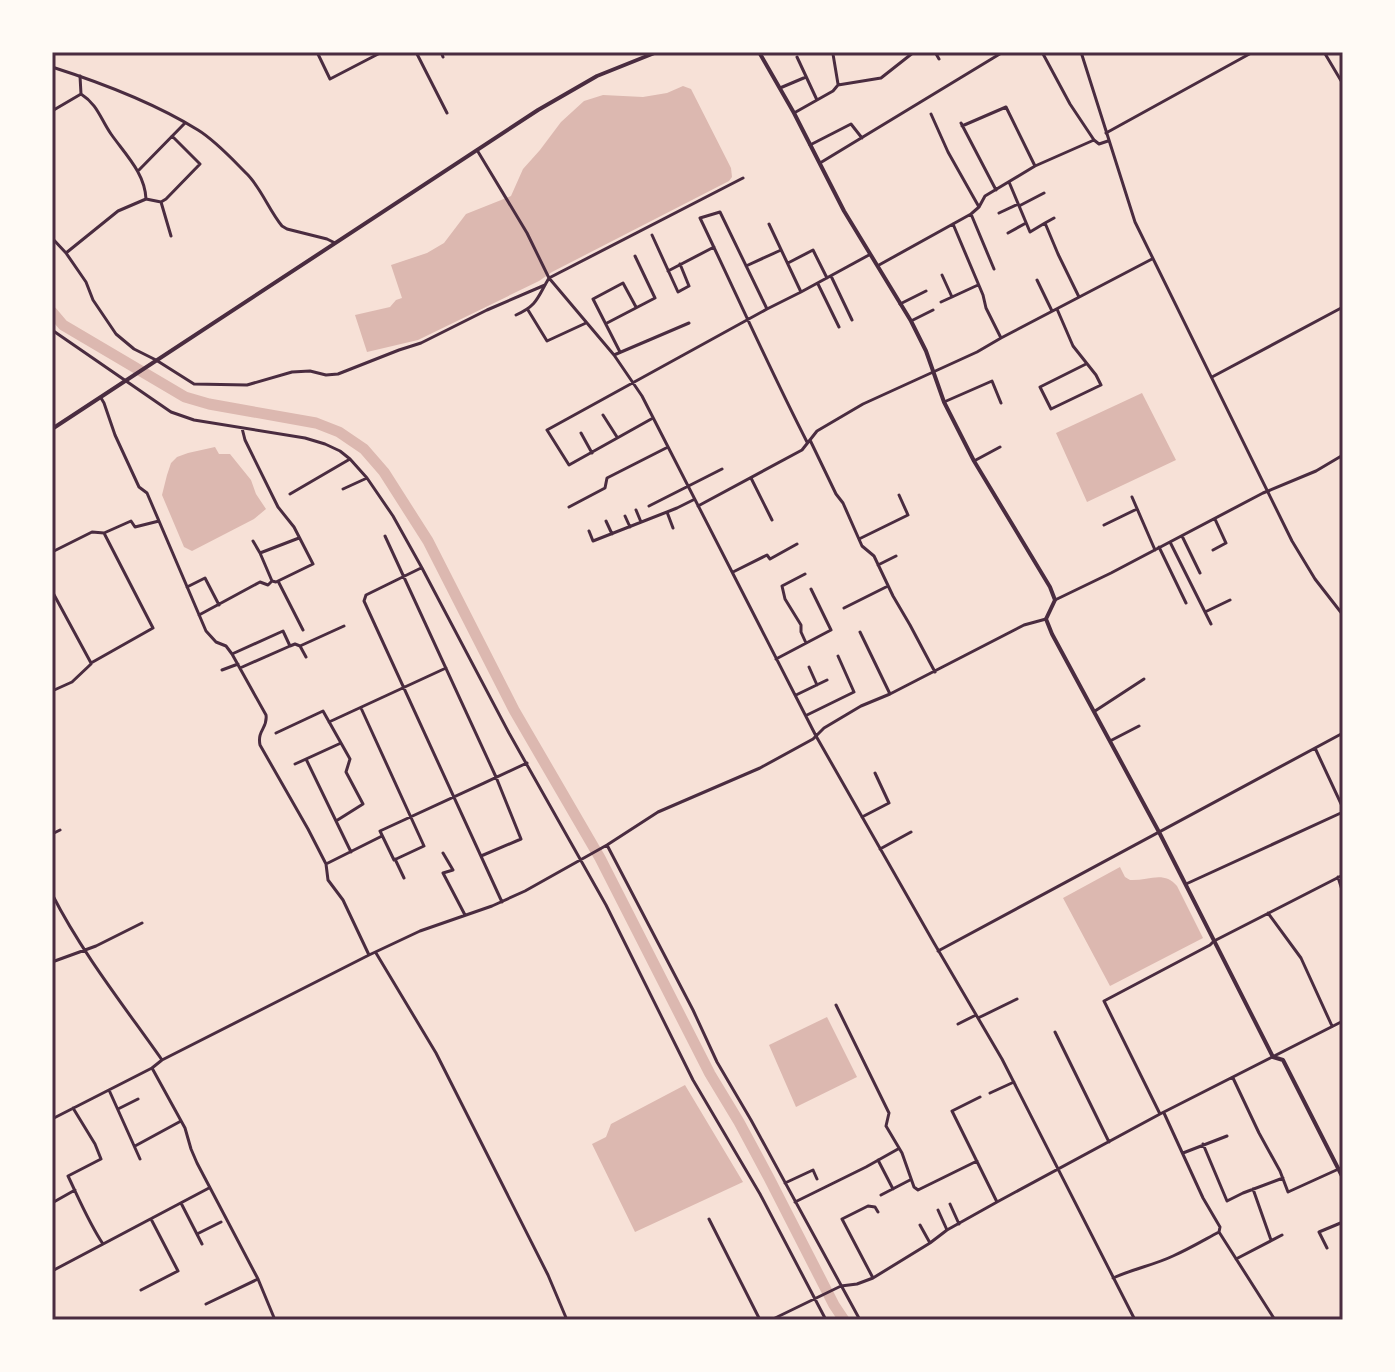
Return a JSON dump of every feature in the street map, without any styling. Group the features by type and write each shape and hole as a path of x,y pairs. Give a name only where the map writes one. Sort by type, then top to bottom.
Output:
{"main road":[{"path":"52,429 570,90 657,52"},
{"path":"759,52 869,255 911,321 926,351 944,402 974,461 1050,587 1055,600 1046,619 1052,634 1159,832 1273,1057 1283,1060 1341,1168 1343,1178"}],"street":[{"path":"317,52 330,79 382,52"},
{"path":"416,52 447,113"},
{"path":"838,85 833,54 842,52"},
{"path":"794,113 838,85 881,78 914,52"},
{"path":"935,52 939,59"},
{"path":"820,163 1003,52"},
{"path":"1042,52 1094,140 1099,144 1108,141"},
{"path":"1081,52 1130,209 1152,259 1303,559 1343,615"},
{"path":"1106,133 1253,52"},
{"path":"1324,52 1343,84"},
{"path":"797,57 817,100"},
{"path":"52,67 155,108 200,131 247,174 282,226 335,244"},
{"path":"80,76 81,94"},
{"path":"780,88 806,77"},
{"path":"52,111 81,94"},
{"path":"81,94 91,101 138,171 146,188 146,199"},
{"path":"996,190 962,124 1006,107 1035,166"},
{"path":"931,114 979,207"},
{"path":"138,171 185,123"},
{"path":"810,145 851,124 862,138"},
{"path":"66,253 118,211 146,199 161,202 166,199 200,164 172,136"},
{"path":"876,266 971,214 985,196 1035,166 1094,140"},
{"path":"477,150 527,233 549,278 634,382 816,736 1014,1082 1135,1320"},
{"path":"516,315 535,303 549,278 743,178"},
{"path":"1009,182 1030,232 1054,218"},
{"path":"999,213 1044,193"},
{"path":"161,202 171,236"},
{"path":"767,309 720,212 700,218 767,362 843,503 862,546 874,556 935,672"},
{"path":"971,214 994,269"},
{"path":"1008,233 1026,223"},
{"path":"1045,223 1079,298"},
{"path":"769,224 801,292"},
{"path":"953,224 1001,338"},
{"path":"652,235 678,292 689,286 680,264"},
{"path":"52,238 86,282 93,300 116,334 134,349 194,384 247,385 292,372 338,374 421,343 545,285"},
{"path":"668,271 714,247"},
{"path":"746,266 781,250"},
{"path":"788,263 813,250 852,320"},
{"path":"654,418 569,465 547,430 869,255"},
{"path":"606,323 655,298 635,256"},
{"path":"698,506 802,450 817,431 863,404 977,352 1152,259"},
{"path":"942,275 952,297"},
{"path":"1037,280 1073,346 1096,375 1101,385 1051,409 1040,387 1086,364"},
{"path":"620,352 593,299 623,283 636,307"},
{"path":"818,284 839,327"},
{"path":"941,302 979,285"},
{"path":"900,304 926,291"},
{"path":"1211,378 1343,307"},
{"path":"528,310 547,341 586,323"},
{"path":"911,321 933,310"},
{"path":"614,355 689,323"},
{"path":"52,330 171,412 194,420 305,438 333,447 350,459 367,478 393,516 509,733 583,859 693,1080 760,1194 826,1320"},
{"path":"944,402 992,381 1001,403"},
{"path":"101,398 139,487 147,493 206,631 232,654 266,715 258,737 260,745 326,864 328,880 343,900 369,955"},
{"path":"603,415 617,437"},
{"path":"199,615 260,582 268,585 313,564 294,527 278,507 242,428"},
{"path":"581,433 592,453"},
{"path":"569,507 605,488 607,478 668,447"},
{"path":"974,461 1000,447"},
{"path":"1055,600 1343,455"},
{"path":"290,494 350,459"},
{"path":"649,506 722,469"},
{"path":"343,489 367,478"},
{"path":"751,478 772,520"},
{"path":"859,539 908,515 899,495"},
{"path":"1132,497 1186,603"},
{"path":"589,531 593,541 694,499"},
{"path":"1104,525 1137,509"},
{"path":"636,510 641,522"},
{"path":"667,512 673,528"},
{"path":"625,516 630,527"},
{"path":"1213,550 1226,543 1215,519"},
{"path":"53,550 92,532 104,533 131,521 135,527 159,521"},
{"path":"606,521 612,534"},
{"path":"52,691 72,682 91,663 153,628 104,533"},
{"path":"385,536 496,777 521,839 481,856"},
{"path":"1182,536 1200,573"},
{"path":"260,553 299,537"},
{"path":"253,541 272,581"},
{"path":"1170,542 1211,624"},
{"path":"733,572 767,555 770,559 797,544"},
{"path":"878,565 896,556"},
{"path":"422,568 363,599 502,902"},
{"path":"805,574 782,586 806,643"},
{"path":"187,587 205,578 219,605"},
{"path":"278,581 303,630"},
{"path":"844,608 888,586"},
{"path":"776,659 831,630 811,589"},
{"path":"52,591 91,663"},
{"path":"1205,612 1230,600"},
{"path":"52,1119 369,955 420,931 502,902 583,859 658,812 760,768 813,739 824,728 861,706 935,672 1024,625 1046,619"},
{"path":"222,670 295,644 300,646 344,626"},
{"path":"232,654 283,631 290,646"},
{"path":"860,632 890,694"},
{"path":"300,646 306,657"},
{"path":"807,715 854,692 838,656"},
{"path":"809,667 817,685"},
{"path":"329,722 446,668"},
{"path":"1095,711 1144,679"},
{"path":"796,695 827,680"},
{"path":"361,708 424,846 395,859"},
{"path":"276,733 323,711 350,759 346,772 363,804 336,821"},
{"path":"1110,741 1139,726"},
{"path":"938,951 1343,733"},
{"path":"295,764 341,743"},
{"path":"1186,884 1343,810 1315,748"},
{"path":"306,759 351,852"},
{"path":"404,878 380,831 527,763"},
{"path":"862,817 889,803 875,773"},
{"path":"52,834 60,830"},
{"path":"880,849 911,832"},
{"path":"326,864 382,836"},
{"path":"605,846 693,1010 717,1062 860,1320"},
{"path":"443,853 453,870 443,873 465,915"},
{"path":"1275,1320 1219,1232 1220,1227 1104,1001 1341,876 1343,893"},
{"path":"52,894 83,949 162,1060"},
{"path":"1268,913 1301,958 1332,1026"},
{"path":"52,962 96,946 142,923"},
{"path":"376,953 436,1053 548,1275 567,1320"},
{"path":"958,1024 1017,999"},
{"path":"836,1005 889,1113 886,1126 906,1162 910,1180 918,1190 977,1161"},
{"path":"771,1320 840,1287 873,1278 997,1202 1343,1021"},
{"path":"1055,1032 1109,1142"},
{"path":"152,1068 181,1121 209,1188 214,1192 258,1279 275,1320"},
{"path":"1233,1077 1288,1192 1341,1168"},
{"path":"990,1093 1014,1082"},
{"path":"109,1090 140,1159"},
{"path":"980,1097 952,1111 997,1202"},
{"path":"118,1109 138,1099"},
{"path":"73,1108 101,1159 68,1176 90,1225 103,1244"},
{"path":"135,1147 181,1121"},
{"path":"1183,1153 1227,1136"},
{"path":"1203,1144 1227,1201 1283,1178"},
{"path":"795,1202 898,1149"},
{"path":"878,1160 893,1189"},
{"path":"785,1183 813,1170 817,1179"},
{"path":"881,1195 910,1180"},
{"path":"52,1271 209,1188"},
{"path":"1253,1189 1271,1240"},
{"path":"52,1203 75,1190"},
{"path":"181,1203 202,1244"},
{"path":"950,1204 959,1224"},
{"path":"873,1278 842,1219 868,1206 875,1207 878,1212"},
{"path":"938,1210 947,1230"},
{"path":"141,1290 178,1271 151,1219"},
{"path":"709,1219 760,1320"},
{"path":"197,1234 221,1222"},
{"path":"1327,1248 1319,1232 1343,1222"},
{"path":"920,1225 930,1243"},
{"path":"1113,1278 1173,1256 1219,1232"},
{"path":"1236,1259 1282,1235"},
{"path":"206,1304 258,1279"}],"shaded area":[{"path":"683,86 691,89 731,168 729,181 539,281 418,340 367,352 355,315 390,307 402,298 391,265 427,253 444,243 466,214 511,196 523,169 561,122 584,101 603,95 643,97 667,93"},
{"path":"1142,393 1176,460 1087,502 1056,433"},
{"path":"215,447 219,454 230,454 251,480 266,509 254,519 192,551 184,547 162,495 171,463 177,457"},
{"path":"1120,867 1130,880 1161,877 1172,881 1203,938 1110,986 1063,898"},
{"path":"827,1017 857,1077 796,1107 769,1045"},
{"path":"685,1085 743,1182 635,1232 592,1144 606,1137 611,1124"}],"waterway":[{"path":"52,312 63,325 185,397 316,423 339,432 364,449 384,472 428,541 514,710 600,858 710,1074 739,1122 844,1320"}]}
